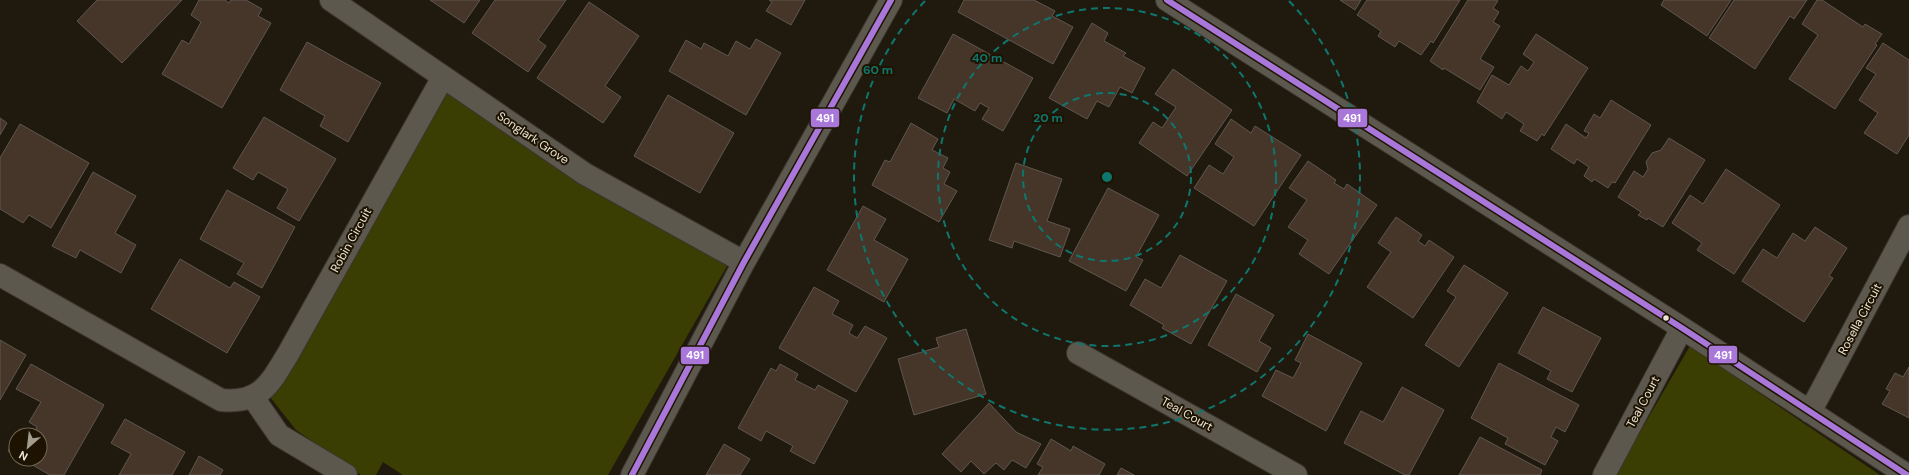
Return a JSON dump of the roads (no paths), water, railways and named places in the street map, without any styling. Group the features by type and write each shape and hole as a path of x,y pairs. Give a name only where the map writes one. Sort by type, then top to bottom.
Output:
{"street":[{"name":"Songlark Grove","path":"331,0 586,174 744,262"},
{"path":"632,475 744,262 891,0"},
{"path":"1167,0 1682,328 1907,475"},
{"name":"Robin Circuit","path":"0,275 221,400 232,401 259,394 266,388 277,372 442,77"},
{"name":"Rosella Circuit","path":"1810,412 1909,226"},
{"name":"Teal Court","path":"1604,475 1682,328"},
{"name":"Teal Court","path":"1078,353 1296,475"},
{"path":"252,396 279,435 346,475"}]}
